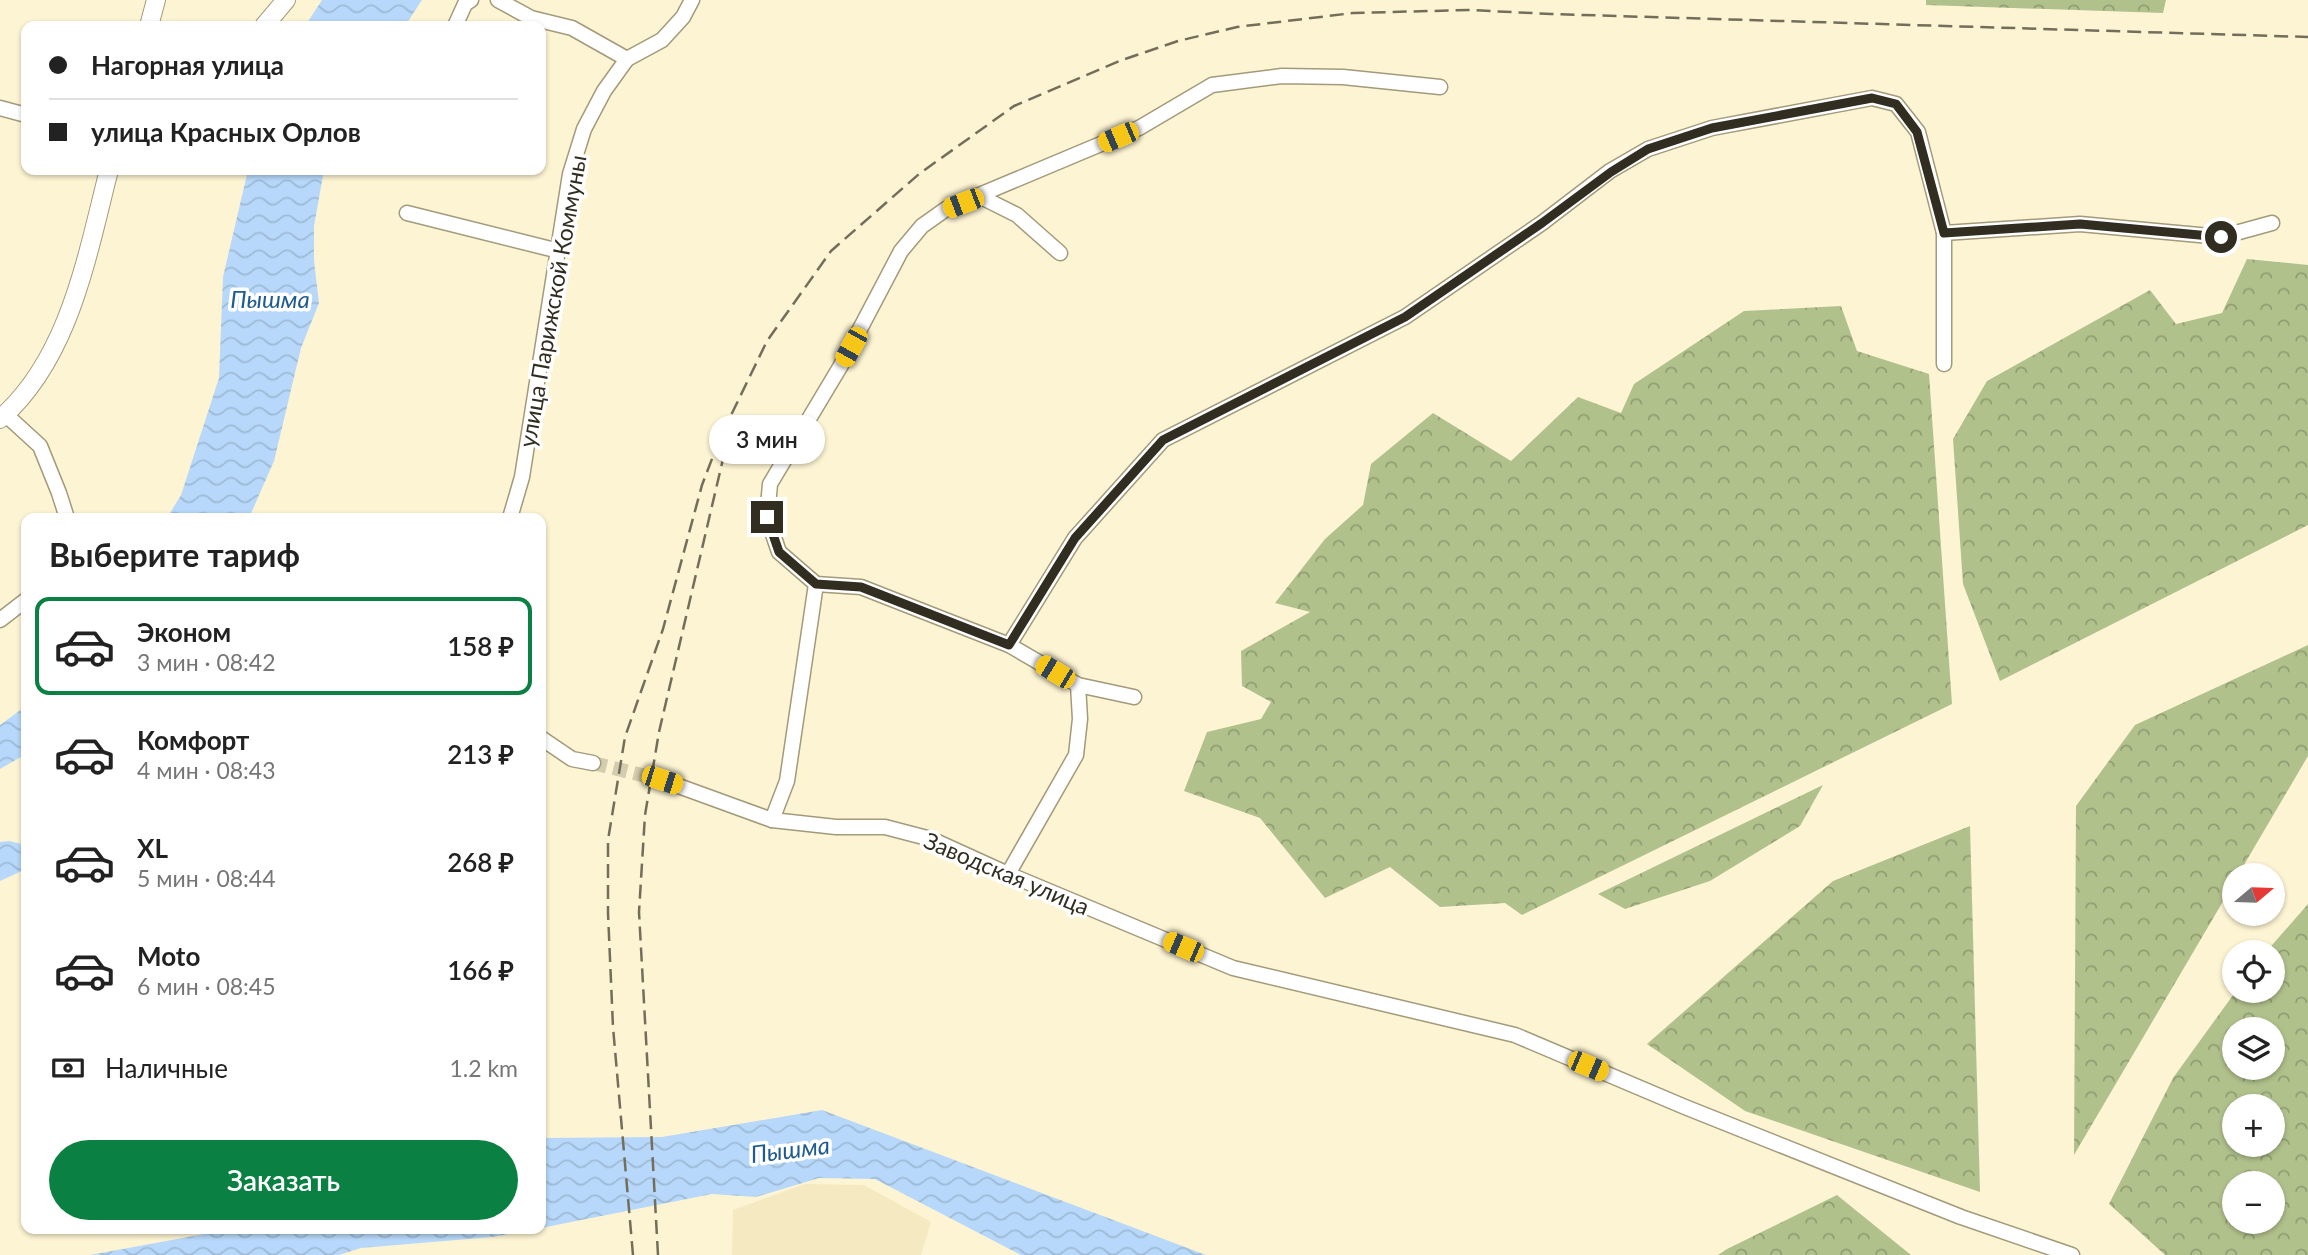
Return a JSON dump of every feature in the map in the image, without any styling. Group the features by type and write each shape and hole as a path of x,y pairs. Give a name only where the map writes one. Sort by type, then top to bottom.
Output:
{"main road":[{"path":"150,21 156,0"},
{"path":"268,21 286,0"},
{"path":"3,416 29,388 54,346 79,287 108,175"}],"street":[{"path":"457,21 465,4 471,0"},
{"path":"498,0 531,18 543,21"},
{"name":"улица Парижской Коммуны","path":"511,513 522,477 570,174 584,129 604,91 627,59 662,40 683,17 692,0"},
{"path":"546,22 572,28 627,59"},
{"path":"1134,697 1077,685 1009,645 861,587 816,584 779,552 767,517 770,484 840,367 901,251 922,226 946,209 1139,128 1212,85 1294,76 1343,77 1440,87"},
{"path":"1009,645 1075,538 1163,440 1405,317 1611,172 1648,149 1712,128 1872,98 1896,104 1917,132 1944,233 1944,363"},
{"path":"0,108 21,114"},
{"path":"979,196 1017,215 1060,253"},
{"path":"407,213 559,251"},
{"path":"1944,233 2080,224 2221,237 2272,223"},
{"path":"3,416 40,446 65,513"},
{"path":"772,820 787,781 816,584"},
{"path":"0,620 21,604"},
{"path":"1008,874 1076,755 1080,719 1077,685"},
{"path":"546,741 572,759 593,763"},
{"name":"Заводская улица","path":"662,780 772,820 836,827 885,827 931,839 1233,968 1515,1035 1685,1107 1961,1217 2072,1255"}],"shaded area":[{"path":"805,1184 864,1185 931,1222 921,1255 732,1255 733,1210"}],"green space":[{"path":"1926,0 2166,0 2163,13 1926,5"},
{"path":"2247,259 2308,265 2308,525 2000,681 1963,584 1953,439 1987,381 2150,290 2176,324 2222,313"},
{"path":"1841,306 1857,351 1929,374 1952,704 1522,915 1505,903 1440,907 1390,867 1325,898 1260,818 1184,791 1207,732 1261,719 1271,702 1242,686 1241,651 1310,612 1275,603 1325,539 1363,505 1371,464 1433,413 1511,461 1578,397 1621,413 1634,384 1744,311"},
{"path":"2308,645 2308,756 2245,863 2222,863 2222,903 2074,1155 2076,806 2135,725"},
{"path":"1823,785 1800,826 1710,881 1625,909 1598,894"},
{"path":"1970,826 1980,1192 1745,1111 1647,1044 1833,881"},
{"path":"2308,904 2308,1255 2165,1255 2109,1204 2173,1078 2227,1003 2285,1003 2285,940 2276,940"},
{"path":"1837,1195 1911,1255 1718,1255 1727,1249"}],"water":[{"path":"322,0 422,0 408,21 308,21"},
{"name":"Пышма","path":"247,175 323,175 314,226 314,261 319,303 301,348 274,461 251,513 170,513 181,495 219,378 223,277"},
{"path":"21,710 21,757 0,769 0,725"},
{"path":"0,842 21,844 21,871 0,881"},
{"name":"Пышма","path":"822,1110 1206,1255 1021,1255 875,1179 819,1178 756,1197 712,1194 546,1227 546,1138 662,1137"},
{"path":"204,1234 509,1234 361,1248 339,1255 90,1255"}],"tunnel":[{"path":"593,763 662,780"}],"railway":[{"path":"633,1255 613,1027 608,913 608,840 625,737 663,629 702,485 720,438 767,341 831,251 919,174 1014,106 1122,60 1178,41 1237,27 1353,13 1469,10 2308,37"},
{"path":"658,1255 639,912 645,815 659,732 727,442"}],"route":[{"path":"767,517 779,552 816,584 861,587 1009,645 1075,538 1163,440 1405,317 1611,172 1648,149 1712,128 1872,98 1896,104 1917,132 1944,233 2080,224 2221,237"}]}
